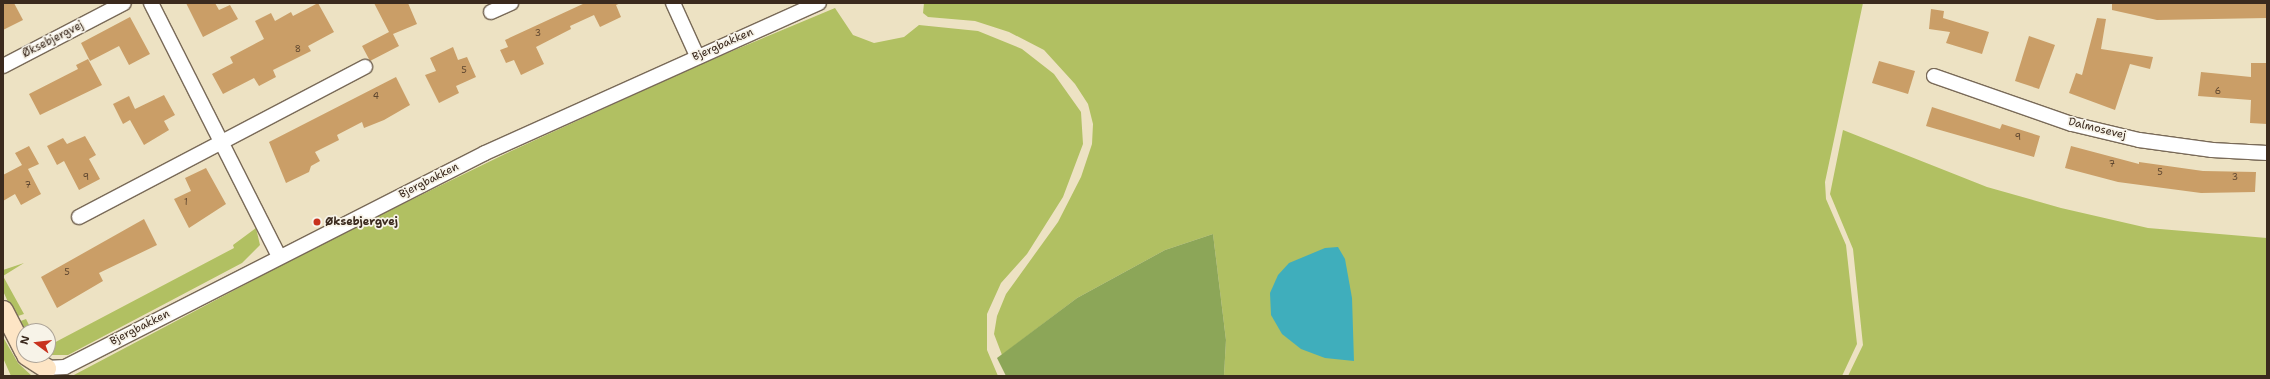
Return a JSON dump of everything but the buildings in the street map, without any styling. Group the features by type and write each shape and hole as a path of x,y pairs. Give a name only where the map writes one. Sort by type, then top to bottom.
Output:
{"street":[{"name":"Øksebjergvej","path":"3,66 124,3"},
{"path":"151,3 280,256"},
{"path":"491,12 510,3"},
{"path":"672,3 697,56"},
{"name":"Bjergbakken","path":"46,368 65,367 484,153 697,56 819,3"},
{"path":"78,217 365,67"},
{"name":"Dalmosevej","path":"1934,76 2072,124 2139,140 2212,150 2267,153"},
{"path":"4,316 16,337"},
{"path":"38,363 46,368"}],"green space":[{"path":"924,3 1863,3 1825,182 1826,199 1846,245 1857,344 1842,376 1224,376 1226,340 1213,234 1165,250 1077,298 1002,355 994,334 997,316 1006,294 1058,222 1081,177 1092,144 1093,124 1088,104 1075,84 1044,50 1009,32 975,21 928,17 923,13"},
{"path":"835,8 853,35 874,43 904,37 919,25 978,31 1022,49 1054,74 1081,112 1083,144 1063,197 1027,254 1001,283 987,314 987,350 998,376 72,376 333,238 505,154 701,64"},
{"path":"1843,130 1987,187 2061,208 2148,228 2267,238 2267,376 1848,376 1863,345 1853,249 1830,194"},
{"path":"256,228 260,245 242,263 68,355 56,355 56,342 234,248 233,245"},
{"path":"1213,234 1226,340 1224,376 1006,376 997,358 1077,298 1165,250"},
{"path":"24,263 3,276 3,270"},
{"path":"3,276 24,314 15,317 3,291"},
{"path":"26,319 28,323 19,323 18,322"},
{"path":"3,337 16,360 16,363 18,363 32,376 11,376 3,358"}],"water":[{"path":"1338,247 1345,259 1352,298 1354,361 1325,358 1301,349 1282,334 1271,315 1270,293 1278,275 1289,263 1325,248"}],"place":[{"name":"Øksebjergvej","path":"317,222"}]}
